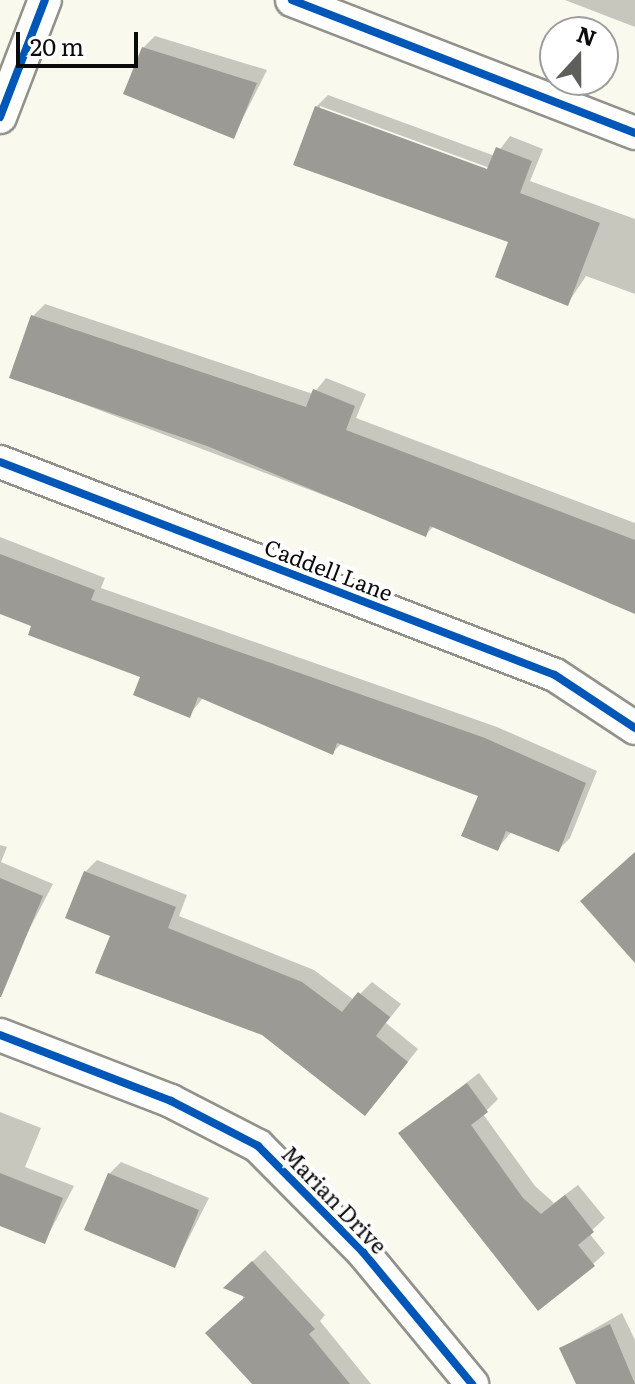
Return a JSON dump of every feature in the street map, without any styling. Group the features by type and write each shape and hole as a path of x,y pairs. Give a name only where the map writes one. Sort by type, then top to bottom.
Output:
{"street":[{"path":"0,117 45,0"},
{"path":"292,0 635,133"},
{"name":"Caddell Lane","path":"0,462 555,675 635,728"},
{"name":"Marian Drive","path":"0,1035 171,1101 258,1146 362,1251 472,1384"}],"building":[{"path":"142,47 257,83 234,139 123,94"},
{"path":"315,106 487,169 496,147 532,161 520,193 600,223 568,306 495,277 508,242 293,165"},
{"path":"31,315 306,407 313,389 355,406 346,430 635,540 635,614 430,526 426,537 207,446 9,378"},
{"path":"0,554 95,590 91,600 485,738 586,783 559,852 506,831 498,851 461,836 478,796 337,743 333,755 198,697 190,718 133,695 140,677 28,635 31,626 0,614"},
{"path":"635,852 635,963 580,901"},
{"path":"84,871 176,907 168,928 302,982 342,1012 358,992 390,1017 376,1036 408,1062 365,1116 262,1035 95,973 110,936 65,918"},
{"path":"0,878 43,896 1,997 0,997"},
{"path":"467,1083 488,1112 471,1125 523,1198 541,1214 565,1195 594,1232 578,1245 595,1266 538,1311 398,1133"},
{"path":"0,1173 63,1198 45,1244 0,1226"},
{"path":"108,1173 199,1210 175,1268 84,1230"},
{"path":"252,1261 315,1329 309,1334 350,1384 252,1384 205,1333 245,1297 223,1288"},
{"path":"610,1324 635,1384 576,1384 559,1348"}],"cycle path":[{"path":"0,117 45,0"},
{"path":"292,0 635,133"},
{"path":"0,462 555,675 635,728"},
{"path":"0,1035 171,1101 258,1146 362,1251 472,1384"}]}
